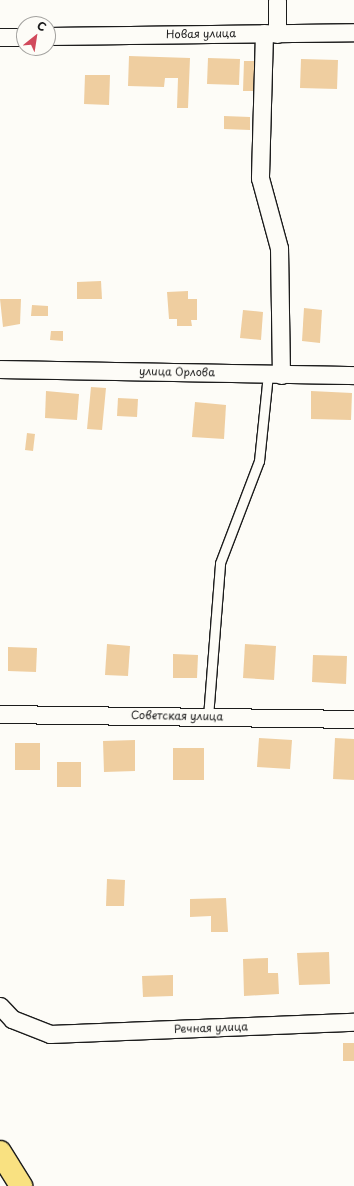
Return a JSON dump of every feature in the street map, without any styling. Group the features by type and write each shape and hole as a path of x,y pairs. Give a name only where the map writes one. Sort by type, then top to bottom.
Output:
{"highway":[{"path":"0,1152 21,1186"}],"street":[{"path":"274,374 279,248 260,178 270,34 277,0"},
{"name":"Новая улица","path":"56,36 354,32"},
{"path":"0,37 16,37"},
{"name":"улица Орлова","path":"0,370 354,375"},
{"name":"Советская улица","path":"0,714 354,719"},
{"name":"Речная улица","path":"0,1006 12,1019 32,1030 68,1034 354,1022"}],"lane":[{"path":"208,717 220,563 259,461 274,374"}],"building":[{"path":"129,56 190,58 188,108 177,108 178,78 165,78 164,87 128,86"},
{"path":"208,58 240,59 239,85 207,84"},
{"path":"301,59 338,60 337,89 300,88"},
{"path":"244,61 259,61 257,91 243,91"},
{"path":"85,75 110,75 109,105 84,104"},
{"path":"224,116 250,117 250,130 224,129"},
{"path":"101,281 102,299 77,299 77,282"},
{"path":"188,291 188,299 197,299 197,320 191,320 192,326 177,326 177,319 169,319 167,292"},
{"path":"0,299 21,299 20,324 3,327"},
{"path":"32,305 48,306 48,316 31,316"},
{"path":"304,308 322,310 320,343 302,341"},
{"path":"243,310 263,312 261,340 240,338"},
{"path":"51,331 63,331 63,341 50,340"},
{"path":"91,387 106,388 102,430 87,429"},
{"path":"46,391 79,394 77,420 45,418"},
{"path":"311,391 352,393 351,420 311,419"},
{"path":"118,398 138,399 137,417 117,416"},
{"path":"195,402 226,405 224,439 192,437"},
{"path":"27,433 35,434 33,451 25,450"},
{"path":"107,644 130,646 128,676 105,675"},
{"path":"245,644 276,646 274,680 243,678"},
{"path":"8,647 37,648 36,672 8,671"},
{"path":"173,654 198,655 197,678 173,678"},
{"path":"313,655 347,656 346,684 312,682"},
{"path":"259,738 292,740 290,769 257,767"},
{"path":"335,738 354,739 354,780 333,779"},
{"path":"135,740 135,771 104,772 103,741"},
{"path":"15,743 40,743 40,770 15,770"},
{"path":"173,748 204,748 204,780 173,780"},
{"path":"57,762 81,762 81,787 57,787"},
{"path":"107,879 125,880 124,906 106,906"},
{"path":"226,898 228,932 211,932 211,916 190,917 190,899"},
{"path":"329,952 330,984 299,985 297,953"},
{"path":"268,958 268,973 278,973 279,994 244,996 243,959"},
{"path":"173,975 173,996 143,997 142,976"},
{"path":"343,1043 354,1043 354,1061 343,1061"}]}
